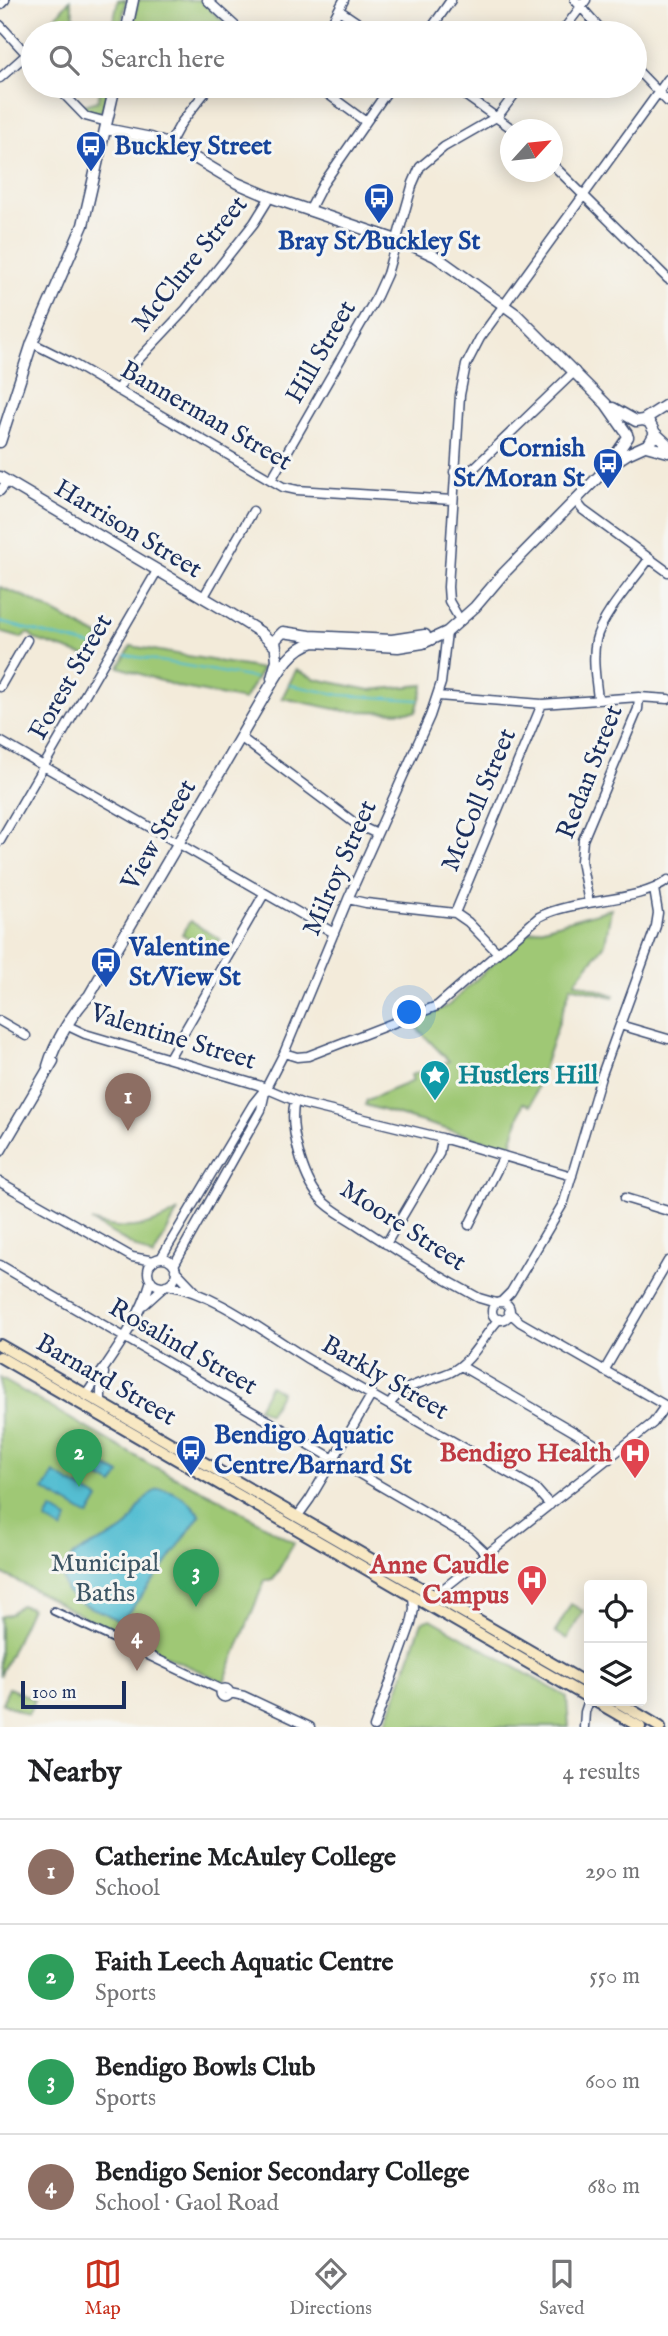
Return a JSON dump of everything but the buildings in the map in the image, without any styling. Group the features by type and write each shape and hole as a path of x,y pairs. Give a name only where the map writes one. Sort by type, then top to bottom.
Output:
{"main road":[{"name":"Barnard Street","path":"0,1345 367,1557 428,1599 584,1696"},
{"name":"Barnard Street","path":"0,1357 413,1596 447,1604 584,1682"},
{"path":"86,1395 88,1402 123,1423 138,1437"},
{"path":"154,1434 173,1450 207,1471 210,1479"},
{"path":"297,1517 297,1523 339,1549 354,1562"},
{"path":"538,1655 540,1664 549,1669 555,1678"},
{"path":"604,1706 640,1727"},
{"path":"624,1706 660,1727"}],"street":[{"path":"0,5 5,0"},
{"path":"128,21 132,0"},
{"path":"333,21 344,0"},
{"path":"436,21 451,0"},
{"path":"209,1 230,21"},
{"path":"569,21 581,2 595,21"},
{"path":"339,10 355,21"},
{"path":"0,25 21,48"},
{"path":"0,78 21,59"},
{"path":"457,615 448,595 460,395 466,365 480,338 668,79"},
{"path":"647,80 668,102"},
{"path":"68,98 85,116 106,126 169,145 190,154 237,183 424,250 450,265 504,305 575,372 606,404 633,444 668,452"},
{"path":"0,442 32,342 83,225 112,98"},
{"path":"169,145 181,123 201,98"},
{"path":"333,98 366,122"},
{"path":"309,211 323,184 383,98"},
{"path":"470,98 501,119"},
{"path":"498,116 512,98"},
{"name":"Hill Street","path":"271,480 377,296 398,240 413,183 426,160 498,116"},
{"path":"563,175 668,279"},
{"name":"McClure Street","path":"117,390 137,361 186,309 254,223 270,197"},
{"name":"Bannerman Street","path":"32,342 283,487 452,500"},
{"path":"454,472 468,471 475,467 575,372"},
{"path":"606,404 649,422 668,445"},
{"path":"503,574 434,636 391,640 310,636 286,631 279,634 275,640 277,649 287,655 314,642 390,647 414,645 447,632 475,607 503,574 606,469 628,435 629,426 668,404"},
{"path":"606,469 652,441 654,431 668,404"},
{"path":"0,491 3,479"},
{"name":"Harrison Street","path":"3,479 228,612 260,632 277,649"},
{"path":"575,500 583,509 668,572"},
{"path":"203,598 253,511"},
{"path":"598,699 594,653 597,634 649,559"},
{"name":"Forest Street","path":"0,841 157,571"},
{"name":"Harrison Street","path":"228,612 279,634"},
{"name":"Milroy Street","path":"266,1088 438,696 447,632"},
{"path":"294,633 299,643 295,651"},
{"path":"434,636 443,661"},
{"path":"0,687 27,640"},
{"name":"View Street","path":"265,695 274,672 277,649"},
{"name":"View Street","path":"0,1151 79,1007 89,996 265,695 295,651"},
{"path":"438,696 542,704 639,697 668,699"},
{"name":"Redan Street","path":"589,903 581,861 583,841 638,709 639,697"},
{"name":"McColl Street","path":"455,913 542,704"},
{"path":"240,737 356,824 377,834"},
{"path":"0,741 334,933"},
{"path":"284,1052 297,1057 308,1056 438,1006 538,917 556,910 654,889 668,880"},
{"path":"390,1404 403,1390 450,1373 461,1366 500,1311 564,1202 597,1088 656,926 658,913 654,889"},
{"path":"169,1058 264,894"},
{"path":"348,899 366,904 455,913 498,952"},
{"path":"0,1021 26,1036"},
{"path":"620,1025 668,1039"},
{"name":"Valentine Street","path":"70,1027 85,1034 266,1088 295,1101 442,1138 572,1176"},
{"path":"86,1395 105,1370 142,1306 150,1278 149,1267 158,1259 253,1104 266,1088"},
{"path":"142,1306 174,1279 175,1268 261,1110 266,1088"},
{"name":"Moore Street","path":"295,1101 293,1112 299,1153 307,1179 329,1206 386,1244 500,1311"},
{"path":"386,1244 439,1154 442,1138"},
{"path":"469,1225 504,1156"},
{"path":"0,1182 132,1257 158,1285 167,1285"},
{"path":"625,1198 668,1211"},
{"path":"132,1257 169,1260 175,1268"},
{"path":"604,1371 668,1261"},
{"name":"Rosalind Street","path":"0,1265 470,1538 487,1554"},
{"name":"Barkly Street","path":"175,1268 196,1292"},
{"name":"Barkly Street","path":"167,1285 196,1292 535,1488 550,1505"},
{"path":"411,1624 428,1599 653,1423 667,1407 500,1311"},
{"path":"461,1366 593,1443 608,1459"},
{"path":"101,1404 105,1370"},
{"path":"297,1517 310,1500 372,1394"},
{"path":"310,1500 311,1525"},
{"path":"447,1604 446,1591 452,1582"},
{"path":"374,1727 411,1624 413,1596"},
{"path":"54,1611 226,1692 244,1696 310,1727"},
{"path":"584,1727 587,1706"}],"green space":[{"path":"70,0 75,21 52,21"},
{"path":"118,0 126,0 122,21 114,21"},
{"path":"138,0 200,0 223,21 134,21"},
{"path":"99,98 106,98 103,110 95,115 86,113 80,106 98,101"},
{"path":"0,587 28,598 100,637 88,657 34,639 30,634 21,638 0,632"},
{"path":"131,646 262,669 244,700 179,687 119,667"},
{"path":"296,670 316,679 370,690 424,685 416,712 345,711 282,698"},
{"path":"611,909 605,944 575,982 614,995 613,997 571,986 531,1105 523,1103 510,1148 365,1105 367,1100 413,1081 411,1075 449,1061 411,1022 448,1006 529,932"},
{"path":"190,921 220,939 212,952 182,934"},
{"path":"178,1211 153,1257 91,1221 113,1227 135,1227 157,1222"},
{"path":"0,1378 294,1543 273,1580 265,1580 224,1682 118,1635 0,1572"},
{"path":"270,1385 281,1392 269,1414 258,1408"},
{"path":"571,1604 583,1611 567,1639 555,1632"},
{"path":"20,1605 31,1608 0,1676 0,1617 10,1614"},
{"path":"431,1619 567,1697 569,1727 385,1727 422,1622"},
{"path":"9,1688 35,1700 28,1715 2,1703"}],"water":[{"path":"103,1465 120,1474 113,1485 97,1476"},
{"path":"54,1473 99,1499 89,1516 44,1490"},
{"name":"Municipal Baths","path":"158,1489 182,1497 200,1515 120,1623 68,1593 63,1578 65,1568 69,1560 86,1548 127,1527 142,1503"},
{"path":"52,1509 68,1519 62,1530 46,1520"}],"waterway":[{"path":"0,622 93,646"},
{"path":"126,655 254,678"},
{"path":"290,685 341,695 418,700"}],"place":[{"name":"Buckley Street","path":"91,173"},
{"name":"Bray St/Buckley St","path":"379,225"},
{"name":"Cornish St/Moran St","path":"608,490"},
{"name":"Valentine St/View St","path":"106,989"},
{"name":"Hustlers Hill","path":"435,1102"},
{"name":"Catherine McAuley College","path":"128,1131"},
{"name":"Bendigo Aquatic Centre/Barnard St","path":"191,1477"},
{"name":"Bendigo Health","path":"635,1480"},
{"name":"Faith Leech Aquatic Centre","path":"79,1487"},
{"name":"Bendigo Bowls Club","path":"196,1607"},
{"name":"Anne Caudle Campus","path":"532,1607"},
{"name":"Bendigo Senior Secondary College","path":"137,1671"}]}
